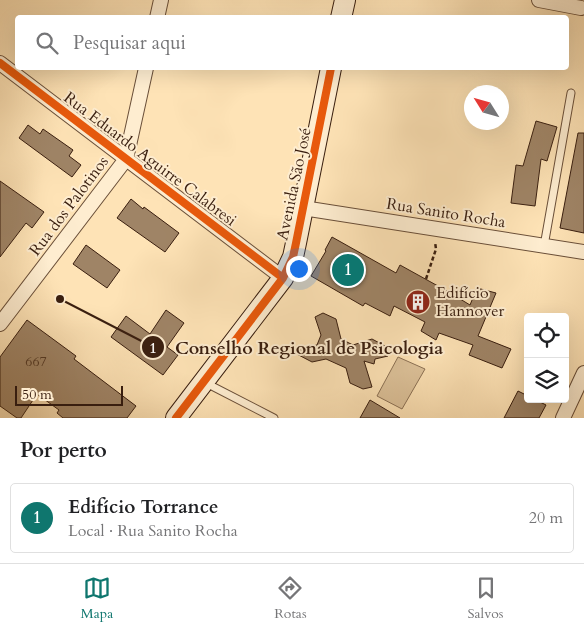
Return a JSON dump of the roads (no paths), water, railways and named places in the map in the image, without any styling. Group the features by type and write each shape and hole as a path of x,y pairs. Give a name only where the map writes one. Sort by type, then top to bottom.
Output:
{"street":[{"path":"158,15 161,0"},
{"path":"342,15 345,0"},
{"path":"539,0 580,8"},
{"name":"Rua Eduardo Aguirre Calabresi","path":"0,63 282,278"},
{"name":"Rua dos Palotinos","path":"0,324 126,159 146,70"},
{"name":"Avenida São José","path":"176,418 282,278 293,257 331,70"},
{"name":"Rua Sanito Rocha","path":"303,208 584,252"},
{"path":"563,418 584,373"}],"lane":[{"path":"544,246 572,93"},
{"path":"204,382 274,418"}],"place":[{"name":"Edifício Torrance","path":"348,270"},
{"name":"Conselho Regional de Psicologia","path":"60,299"},
{"name":"Edifício Hannover","path":"418,302"}]}
